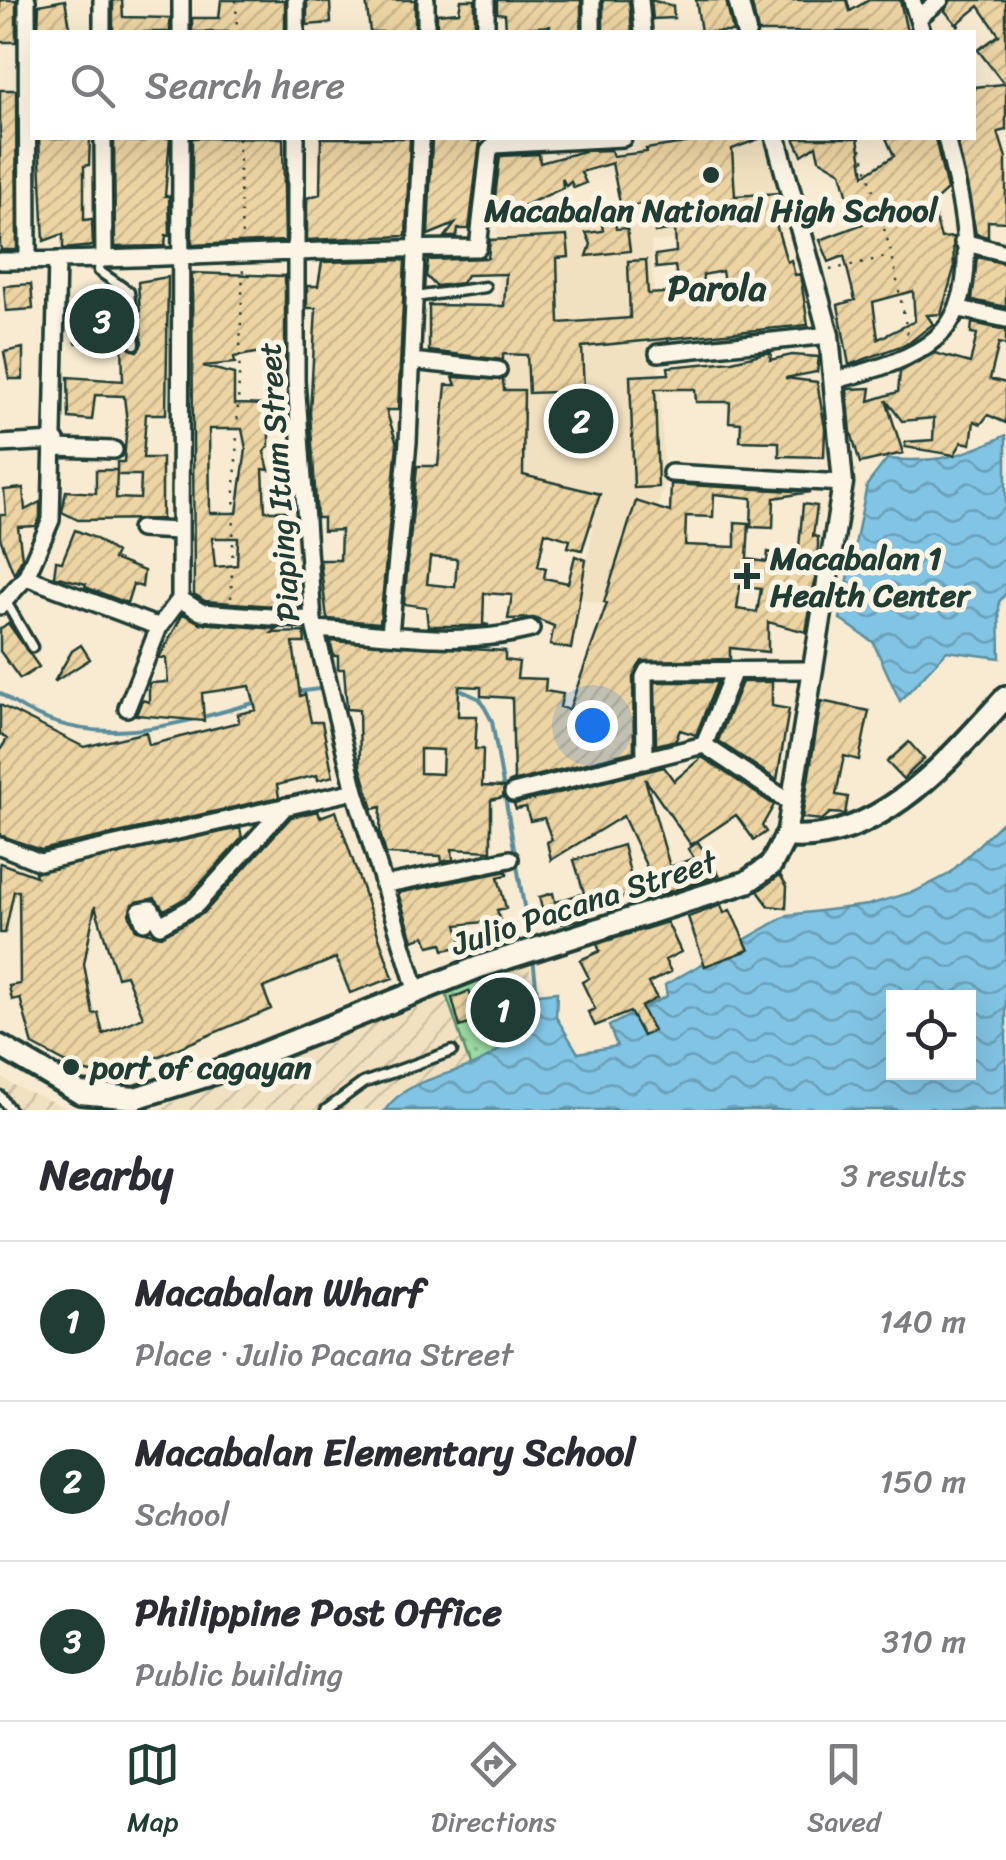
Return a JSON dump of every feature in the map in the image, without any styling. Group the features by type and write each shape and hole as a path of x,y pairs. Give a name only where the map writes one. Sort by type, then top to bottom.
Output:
{"main road":[{"path":"786,836 831,834 884,812 958,749 1006,698"},
{"name":"Julio Pacana Street","path":"0,1046 80,1092 135,1098 206,1076 416,989 732,888 770,865 786,836"}],"street":[{"path":"27,0 28,261"},
{"path":"102,0 102,30"},
{"path":"181,0 181,30"},
{"path":"296,0 296,30"},
{"path":"426,0 426,30"},
{"path":"486,0 486,30"},
{"path":"592,0 592,30"},
{"path":"640,0 642,30"},
{"path":"738,0 746,30"},
{"path":"912,0 920,26"},
{"path":"920,26 940,0"},
{"path":"102,258 103,140"},
{"path":"128,708 159,627 180,599 181,140"},
{"name":"Piaping Itum Street","path":"296,140 296,380 314,624 355,791 416,989"},
{"path":"390,634 402,531 420,140"},
{"path":"0,261 296,255 415,245 480,247 489,144 553,140"},
{"path":"777,140 829,335 843,483 786,836"},
{"path":"836,380 912,354 936,339 960,309 963,242 946,140"},
{"path":"963,242 1006,253"},
{"path":"3,604 26,577 52,520 56,260"},
{"path":"960,309 1006,319"},
{"path":"658,354 829,335"},
{"path":"411,360 498,370"},
{"path":"0,444 114,450"},
{"path":"671,473 843,483"},
{"path":"140,529 178,531"},
{"path":"26,577 159,627"},
{"path":"180,599 201,612 390,634 480,639 531,630"},
{"path":"645,761 647,671 813,670"},
{"path":"704,746 733,673"},
{"path":"513,793 704,746 791,802"},
{"path":"0,846 40,862 355,791"},
{"path":"144,922 140,911 151,910 160,925 196,905 287,805"},
{"path":"382,885 510,859"}],"lane":[{"path":"102,258 99,271 104,279 130,292 135,344"},
{"path":"415,298 485,287"},
{"path":"3,604 32,647"},
{"path":"326,1110 363,1083 452,1051"},
{"path":"0,1096 10,1110"}],"path":[{"path":"236,0 238,30"},
{"path":"231,614 243,255 238,140"},
{"path":"859,140 892,256 912,354"},
{"path":"801,221 877,202"},
{"path":"814,274 892,256"}],"shaded area":[{"path":"662,140 770,140 792,230 651,242 665,483 627,612 582,598 594,516 503,503 497,225 646,207 639,144"},
{"path":"530,958 531,995 526,1019 471,1068 397,1094 385,1110 154,1110 444,988"},
{"path":"0,1076 13,1085 72,1110 0,1110"}],"green space":[{"path":"502,967 517,1013 526,1019 493,1055 471,1068 444,988"}],"water":[{"path":"1006,435 1006,593 999,602 1000,658 947,651 900,701 873,642 840,619 867,485 887,459 948,457"},
{"path":"1006,818 1006,1110 385,1110 402,1093 485,1059 504,1045 520,1025 531,995 557,992 556,1017 578,1053 617,1046 609,1026 667,996 665,985 788,915 868,905 916,891 949,874"}],"building":[{"path":"0,0 16,0 16,42 0,42"},
{"path":"65,0 71,30 38,30 39,5"},
{"path":"113,0 122,0 123,17 170,18 170,30 113,30"},
{"path":"221,0 285,0 285,30 192,30 192,18 219,18"},
{"path":"307,0 330,3 331,23 307,25"},
{"path":"366,0 415,0 415,30 370,30"},
{"path":"461,0 475,0 475,30 437,30 437,14 459,12"},
{"path":"497,0 581,0 581,30 550,30 550,26 506,29 505,14 497,13"},
{"path":"603,0 629,0 632,30 603,30"},
{"path":"651,0 673,6 674,18 653,19"},
{"path":"696,0 726,0 733,30 701,30"},
{"path":"751,0 847,0 850,11 869,0 900,0 907,30 758,30"},
{"path":"951,0 1006,0 1006,130 998,132 1006,158 1006,222 988,221 988,237 976,234 957,140 976,140 976,87 1004,84 978,50 999,35 979,6 958,23 959,27 945,11"},
{"path":"0,90 16,90 17,250 1,250 0,245"},
{"path":"39,140 90,140 89,165 84,166 84,220 92,219 93,246 63,249 63,234 44,241"},
{"path":"114,140 170,140 165,196 169,196 170,236 166,235 165,246 115,247"},
{"path":"192,140 283,140 285,241 192,245"},
{"path":"321,140 410,140 406,236 307,240 307,198 320,194"},
{"path":"432,140 480,141 469,229 458,229 457,237 445,237 455,224 428,235"},
{"path":"703,140 756,140 732,149 735,196 778,193 781,224 776,224 787,262 791,260 795,275 800,274 808,325 582,347 584,391 529,393 527,355 503,354 503,360 429,351 429,305 504,306 506,274 467,275 462,283 436,286 426,276 428,260 488,258 490,240 567,236 569,257 557,258 559,323 630,318 628,261 646,260 648,294 679,292 675,266 656,268 655,255 676,252 675,229 655,232 651,202 621,208 612,163 581,172 586,183 574,188 571,182 566,186 562,178 563,188 521,207 522,215 503,218 493,214 500,156 539,154 540,163 584,151 611,150 613,156 647,152 646,149","holes":["722,271 726,293 701,295 703,275"]},
{"path":"795,140 858,140 864,175 894,156 887,140 935,140 947,190 937,199 935,217 941,238 953,237 954,269 941,314 927,315 933,324 909,343 849,365 838,305 855,300 844,256 829,262 820,240 863,224 862,202 850,204 841,172 819,159 816,146 802,155","holes":["913,291 915,321 878,339 873,302"]},
{"path":"614,206 616,229 627,228 630,251 587,256 591,244 586,233 603,231 600,208"},
{"path":"977,257 1006,264 1006,307 972,300"},
{"path":"405,260 398,410 386,410 397,444 380,623 327,619 320,560 340,560 341,530 323,531 323,518 317,518 310,413 316,308 307,308 307,286 318,286 322,262"},
{"path":"192,273 285,276 285,364 266,364 266,351 234,357 235,363 203,366 234,374 234,404 273,405 277,423 269,424 269,446 264,452 269,470 263,469 265,511 286,511 290,578 295,577 301,608 205,601 194,594","holes":["209,429 242,429 246,449 237,513 210,513","212,538 238,538 237,565 215,567"]},
{"path":"168,277 166,414 146,414 143,458 162,458 162,519 78,520 62,512 66,491 96,493 96,470 117,470 117,462 124,462 127,423 124,396 95,395 92,420 69,418 68,377 123,381 122,340 76,343 73,302 122,299 128,346 137,351 142,343 138,282","holes":["117,470 117,475 141,475 140,499 116,498"]},
{"path":"31,284 33,309 6,311 4,286"},
{"path":"972,323 1006,330 1006,345 999,343 990,379 1006,383 1006,423 988,415 981,424 974,421 971,444 962,442 954,455 905,447 905,442 933,440 934,418 902,421 886,400 903,453 860,463 851,432 847,389 871,388 869,401 898,392 900,372 935,353 970,363 977,334 971,333"},
{"path":"23,348 23,379 9,379 4,352"},
{"path":"771,353 770,360 792,355 819,357 817,372 785,378 817,382 825,428 824,457 779,456 779,442 740,441 741,423 729,422 730,402 696,402 695,389 655,389 658,487 634,488 630,376 669,374 668,367 732,361"},
{"path":"453,377 503,380 504,390 524,390 523,475 600,494 582,550 568,547 570,540 545,532 538,566 546,568 544,578 568,583 575,556 586,560 571,649 550,645 554,626 534,618 508,619 512,595 484,593 483,624 489,625 477,626 428,626 426,607 404,604 417,466 438,466 446,385 456,385","holes":["430,557 457,559 455,587 427,584"]},
{"path":"671,484 810,492 774,498 773,528 751,527 752,498 714,494 713,517 686,516 685,545 735,547 735,522 749,523 747,559 767,562 768,552 798,558 803,504 817,506 813,536 818,537 818,562 806,632 768,622 768,652 730,648 730,659 642,661 633,677 634,751 508,783 514,780 512,698 481,696 481,687 459,686 458,716 477,716 475,749 483,749 482,786 504,787 503,797 491,800 491,851 452,849 453,859 442,862 441,856 386,854 380,833 381,807 373,809 360,765 359,710 347,709 344,669 338,669 338,656 334,656 330,641 505,651 505,660 519,662 517,678 546,679 545,691 563,694 560,707 569,710 607,603 604,602 636,501 670,512","holes":["740,586 761,589 757,612 737,609","420,749 443,750 442,774 420,773"]},
{"path":"23,488 25,510 40,502 40,518 36,526 18,527 22,558 14,574 0,538 0,515 6,515 4,490"},
{"path":"75,530 116,553 113,559 144,571 142,587 133,584 127,603 85,587 86,584 54,576 56,561 62,562"},
{"path":"183,614 200,623 277,629 272,633 304,632 305,643 293,643 300,696 305,694 311,722 322,722 333,776 318,780 317,775 277,785 279,797 41,850 0,835 0,750 7,739 0,734 0,705 84,747 146,732 149,745 239,722 238,714 256,710 250,686 202,693 204,721 136,715 142,700 149,702 149,683 168,682 166,658 159,658"},
{"path":"8,623 39,667 20,679 0,651 0,629"},
{"path":"81,645 90,659 54,682 72,651"},
{"path":"655,682 717,682 696,735 680,730 676,740 656,745"},
{"path":"742,682 772,682 772,706 789,709 777,780 718,741"},
{"path":"821,701 869,711 859,760 844,756 836,795 848,797 845,814 830,813 822,820 802,818"},
{"path":"909,742 924,759 903,779 887,762"},
{"path":"702,757 774,805 762,826 766,832 754,840 736,815 691,845 645,779 670,867 694,858 688,849 698,842 719,875 660,895 656,872 650,874 623,816 551,860 547,842 552,840 544,818 530,821 526,807 516,809 514,804 664,767 674,781"},
{"path":"318,811 320,817 336,811 393,978 350,993 336,958 263,988 271,1009 110,1077 82,1071 33,1045 20,998 12,1000 9,986 20,984 19,891 14,891 5,933 0,933 0,863 36,876 35,872 240,828 242,838 189,896 164,910 155,898 132,904 129,914 136,930 161,936 204,913 291,817","holes":["95,906 117,977 126,975 143,1017 103,1034 98,1013 93,1014 84,964"]},
{"path":"623,845 635,893 588,909 590,917 547,927 539,897 553,893 555,902 584,893 574,860"},
{"path":"507,871 507,875 498,877 506,908 497,910 500,920 457,925 463,946 444,950 442,943 429,946 425,936 413,940 398,893"},
{"path":"780,875 787,886 786,908 769,906 758,891"},
{"path":"721,905 724,913 730,910 749,950 705,966 688,917"},
{"path":"667,922 681,952 665,960 671,972 648,983 657,998 641,1007 653,1031 643,1036 630,1012 595,1026 588,1012 595,1009 582,982 589,978 580,960 600,951 597,944"},
{"path":"469,991 480,1020 460,1027 452,998"}],"waterway":[{"path":"296,692 319,689"},
{"path":"458,689 480,699 492,721 529,935"},
{"path":"0,693 30,712 93,730 158,727 257,702"},
{"path":"533,957 537,995"}],"place":[{"name":"Macabalan National High School","path":"711,175"},
{"name":"Philippine Post Office","path":"102,321"},
{"name":"Macabalan Elementary School","path":"581,421"},
{"name":"Macabalan 1 Health Center","path":"747,576"},
{"name":"Macabalan Wharf","path":"503,1010"},
{"name":"port of cagayan","path":"71,1067"}],"district":[{"name":"Parola","path":"717,288"}]}
